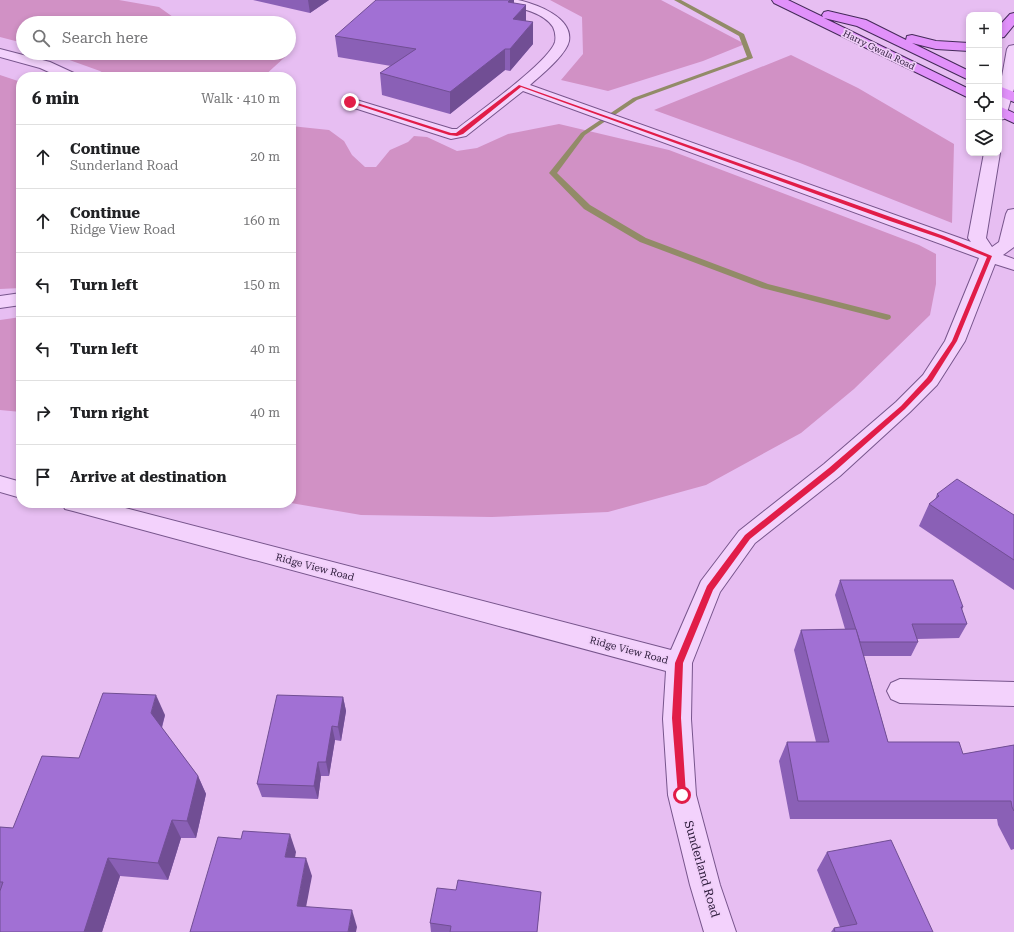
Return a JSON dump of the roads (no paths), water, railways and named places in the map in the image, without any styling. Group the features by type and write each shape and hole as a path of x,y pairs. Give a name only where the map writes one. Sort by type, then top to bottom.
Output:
{"main road":[{"name":"Harry Gwala Road","path":"784,2 861,23 966,75"},
{"name":"Harry Gwala Road","path":"784,2 966,93"},
{"path":"1002,31 1014,17"},
{"path":"861,23 936,45 966,47"},
{"path":"1002,113 1014,119"}],"street":[{"path":"350,102 451,134 457,135 461,133 521,86 559,51 562,42 562,32 556,22 544,13 525,6 499,0"},
{"path":"1002,106 1006,94 1014,49"},
{"path":"0,53 16,57"},
{"path":"26,60 45,65 60,72"},
{"path":"521,86 942,237 1014,265"},
{"path":"989,256 977,238 991,156"},
{"path":"989,256 1007,245 1014,214"},
{"name":"Ridge View Road","path":"109,508 679,663 710,588 747,537 832,470 903,407 930,380 954,341 989,256"},
{"path":"0,302 16,300"},
{"path":"0,484 16,489"},
{"name":"Sunderland Road","path":"679,663 676,718 682,795 705,885 720,932"},
{"path":"900,691 1014,694"}],"waterway":[{"path":"677,0 742,35 750,58 635,99 583,134 553,173 587,207 643,240 765,286 887,317"}]}
